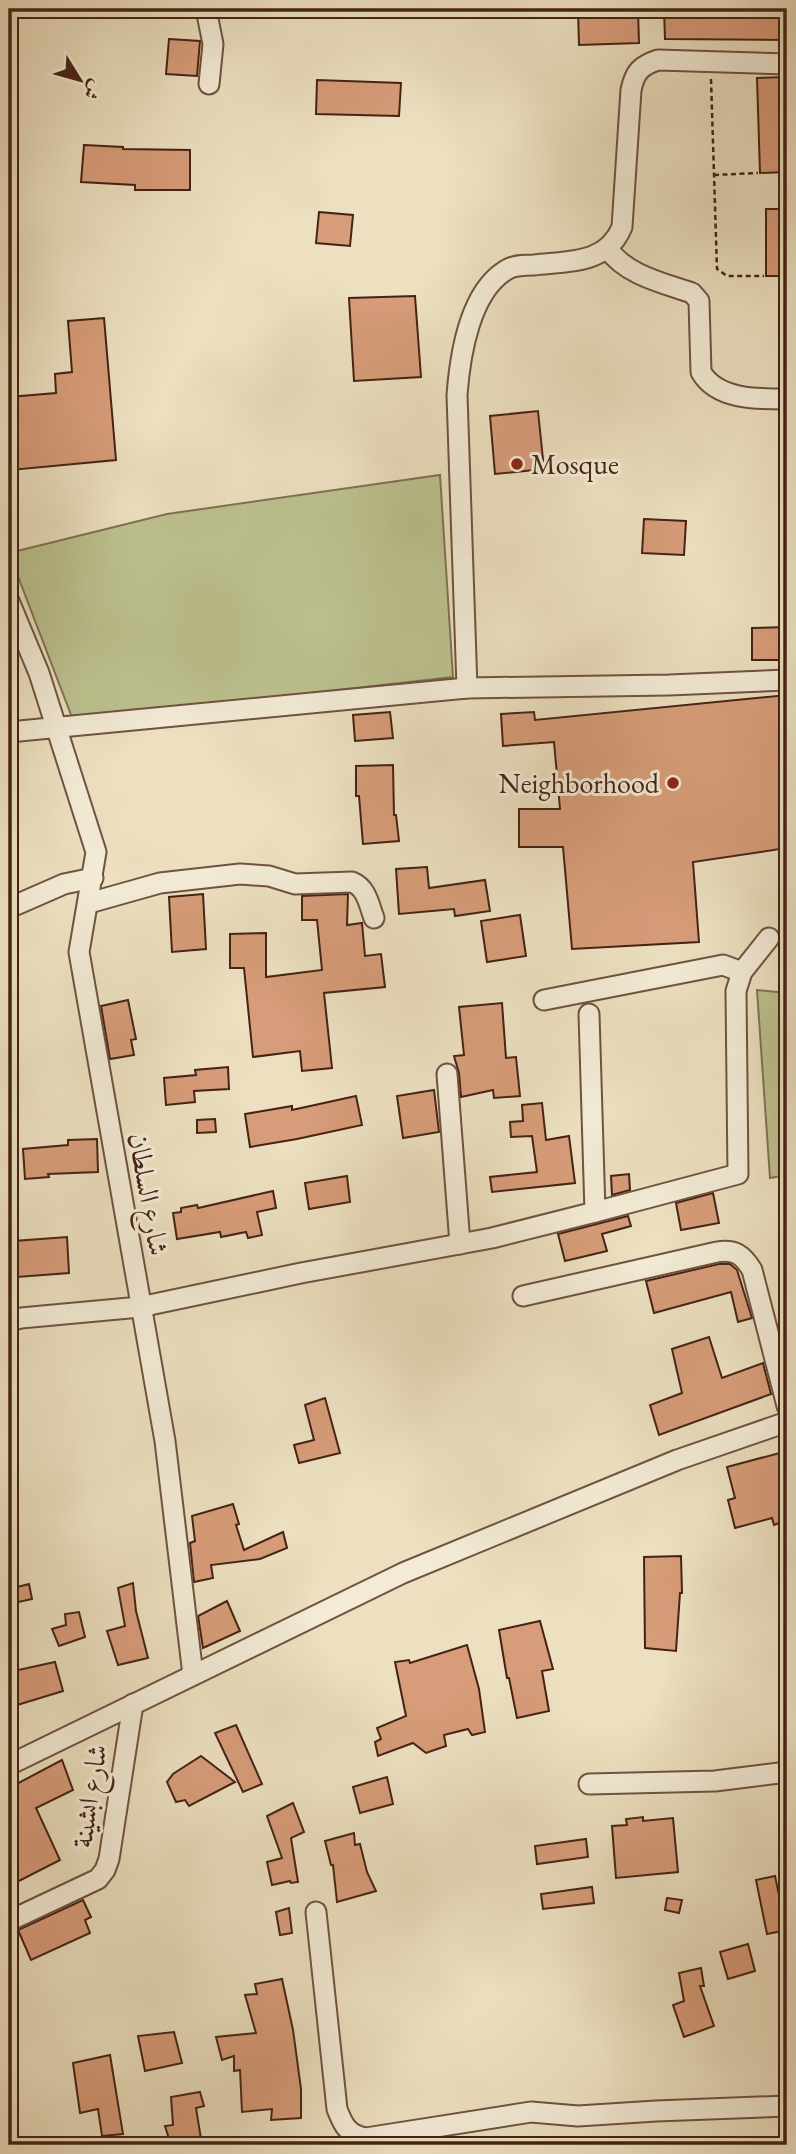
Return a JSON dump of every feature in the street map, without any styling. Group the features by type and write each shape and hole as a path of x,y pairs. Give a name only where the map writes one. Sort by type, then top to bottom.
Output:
{"street":[{"path":"206,9 214,44 209,84"},
{"path":"467,688 457,395 459,364 467,330 481,298 496,277 511,267 587,259 608,249 617,239 622,227 631,90 635,73 644,65 658,60 787,64"},
{"path":"608,249 625,268 692,293 699,301 701,372 716,389 768,399 787,399"},
{"name":"شارع السلطان","path":"9,601 39,673 96,852 79,952 81,970 165,1441 193,1675"},
{"path":"9,732 467,688 787,680"},
{"path":"89,902 160,883 240,874 269,876 295,884 352,882 365,892 374,918"},
{"path":"9,908 64,884 93,877"},
{"path":"9,1321 140,1307 301,1273 460,1244 541,1227 738,1174 736,991 742,972 769,938"},
{"path":"544,1000 723,965 742,972"},
{"path":"589,1014 595,1212"},
{"path":"447,1074 460,1244"},
{"path":"523,1296 717,1252 729,1250 740,1254 752,1270 787,1406"},
{"path":"9,1765 403,1573 677,1460 787,1422"},
{"name":"شارع ابشينة","path":"9,1922 98,1879 105,1870 109,1859 133,1704"},
{"path":"589,1784 715,1781 787,1772"},
{"path":"316,1912 337,2109 342,2123 356,2136 366,2138 531,2112 578,2116 787,2106"}],"path":[{"path":"711,73 718,269 727,276 764,276"},
{"path":"714,174 758,173"}],"green space":[{"path":"440,475 453,677 73,720 9,553 167,514"},
{"path":"757,990 787,993 787,1175 770,1178"}],"building":[{"path":"578,9 638,9 639,43 579,45"},
{"path":"664,9 785,9 785,40 665,39"},
{"path":"169,39 200,41 197,76 166,74"},
{"path":"787,77 787,172 760,173 757,78"},
{"path":"317,80 401,83 399,116 316,114"},
{"path":"84,145 123,149 190,150 190,190 135,190 135,185 81,182"},
{"path":"766,209 787,209 787,276 766,276"},
{"path":"319,212 353,215 350,246 316,243"},
{"path":"415,296 421,377 354,381 349,298"},
{"path":"104,318 116,460 11,470 9,397 56,393 55,374 72,372 68,321"},
{"path":"538,411 544,469 495,474 490,416"},
{"path":"644,519 686,521 684,555 642,553"},
{"path":"787,627 787,660 752,660 752,628"},
{"name":"Neighborhood","path":"787,695 787,848 693,862 699,942 572,949 563,847 519,847 519,809 560,809 554,742 503,746 501,714 534,712 535,720"},
{"path":"390,712 393,738 355,741 353,715"},
{"path":"393,765 394,815 399,841 363,844 359,796 356,796 356,766"},
{"path":"427,867 429,888 485,880 490,911 455,916 454,909 399,914 396,869"},
{"path":"203,894 206,949 172,952 169,897"},
{"path":"348,894 347,925 362,923 365,956 381,954 385,987 324,993 332,1068 302,1071 300,1051 253,1057 244,968 230,968 230,934 266,933 266,977 322,970 317,920 302,920 302,896"},
{"path":"520,915 526,956 487,962 481,921"},
{"path":"128,1000 136,1039 131,1040 134,1055 110,1059 101,1006"},
{"path":"502,1003 506,1058 516,1057 520,1096 494,1098 493,1090 461,1097 454,1056 464,1055 459,1007"},
{"path":"228,1067 229,1089 194,1091 195,1102 166,1105 164,1078 196,1075 195,1070"},
{"path":"434,1090 439,1132 403,1138 397,1096"},
{"path":"356,1096 362,1125 250,1147 245,1114 292,1106 292,1110"},
{"path":"542,1103 546,1140 569,1136 575,1183 492,1192 490,1177 537,1172 532,1136 511,1137 510,1122 523,1121 522,1105"},
{"path":"215,1119 216,1132 197,1133 197,1120"},
{"path":"97,1139 98,1172 48,1174 49,1177 25,1179 23,1149 68,1145 68,1140"},
{"path":"629,1174 630,1190 612,1195 611,1176"},
{"path":"347,1176 350,1202 309,1209 305,1183"},
{"path":"273,1191 276,1208 257,1212 262,1235 248,1238 246,1232 221,1237 220,1232 177,1239 173,1213 181,1212 181,1208 197,1205 198,1208"},
{"path":"713,1193 719,1223 681,1230 676,1203"},
{"path":"628,1216 631,1226 602,1234 607,1251 565,1261 558,1234"},
{"path":"67,1237 69,1273 17,1277 14,1241"},
{"path":"719,1264 730,1264 737,1270 752,1318 738,1322 731,1292 654,1313 646,1281"},
{"path":"709,1337 722,1378 763,1363 771,1394 659,1435 650,1405 682,1393 672,1349"},
{"path":"325,1398 340,1453 299,1463 294,1445 314,1440 305,1405"},
{"path":"787,1451 787,1520 774,1525 772,1518 735,1528 728,1500 735,1498 727,1467"},
{"path":"233,1504 244,1550 283,1532 287,1548 260,1559 211,1565 213,1578 194,1582 190,1543 195,1541 192,1516"},
{"path":"681,1556 682,1593 676,1651 645,1648 644,1557"},
{"path":"133,1583 136,1611 148,1658 118,1665 107,1631 125,1626 118,1588"},
{"path":"29,1584 32,1599 9,1604 9,1589"},
{"path":"227,1601 240,1631 203,1648 198,1616"},
{"path":"79,1612 85,1637 59,1646 52,1629 66,1625 65,1614"},
{"path":"540,1621 553,1669 542,1671 549,1711 517,1718 499,1630"},
{"path":"467,1645 479,1689 485,1732 472,1735 468,1729 444,1735 446,1746 426,1753 413,1743 378,1756 375,1742 381,1739 377,1728 406,1716 395,1662 409,1660 410,1663"},
{"path":"55,1662 63,1691 14,1706 9,1687 9,1672"},
{"path":"236,1725 262,1784 243,1792 215,1733"},
{"path":"201,1756 235,1782 189,1806 185,1800 176,1802 167,1782 173,1774"},
{"path":"62,1760 73,1790 36,1808 60,1860 9,1886 9,1788"},
{"path":"387,1777 393,1804 360,1813 353,1787"},
{"path":"293,1803 304,1832 291,1838 298,1882 272,1885 267,1862 282,1858 267,1816"},
{"path":"643,1817 643,1821 673,1818 678,1872 616,1878 612,1826 627,1825 626,1819"},
{"path":"354,1833 355,1845 360,1844 367,1872 376,1891 337,1902 333,1865 325,1841"},
{"path":"586,1839 588,1857 537,1864 535,1846"},
{"path":"775,1876 779,1895 787,1894 787,1930 767,1934 756,1880"},
{"path":"592,1887 594,1903 543,1909 541,1894"},
{"path":"667,1898 682,1900 679,1913 665,1910"},
{"path":"83,1900 91,1917 85,1920 90,1933 31,1960 18,1930"},
{"path":"289,1908 292,1933 280,1935 276,1912"},
{"path":"748,1944 755,1971 728,1979 720,1952"},
{"path":"701,1968 704,1986 700,1986 714,2026 684,2037 673,2005 684,2001 679,1973"},
{"path":"282,1979 293,2030 301,2089 301,2118 271,2120 272,2109 242,2112 240,2070 234,2071 234,2056 222,2060 216,2037 256,2033 245,1995 257,1994 255,1984"},
{"path":"174,2032 182,2063 145,2071 138,2036"},
{"path":"110,2055 123,2134 102,2136 98,2109 80,2113 73,2063"},
{"path":"200,2092 204,2106 196,2108 202,2145 171,2145 165,2126 173,2125 171,2097"}],"place":[{"name":"Mosque","path":"517,464"},
{"name":"Neighborhood","path":"673,783"}]}
